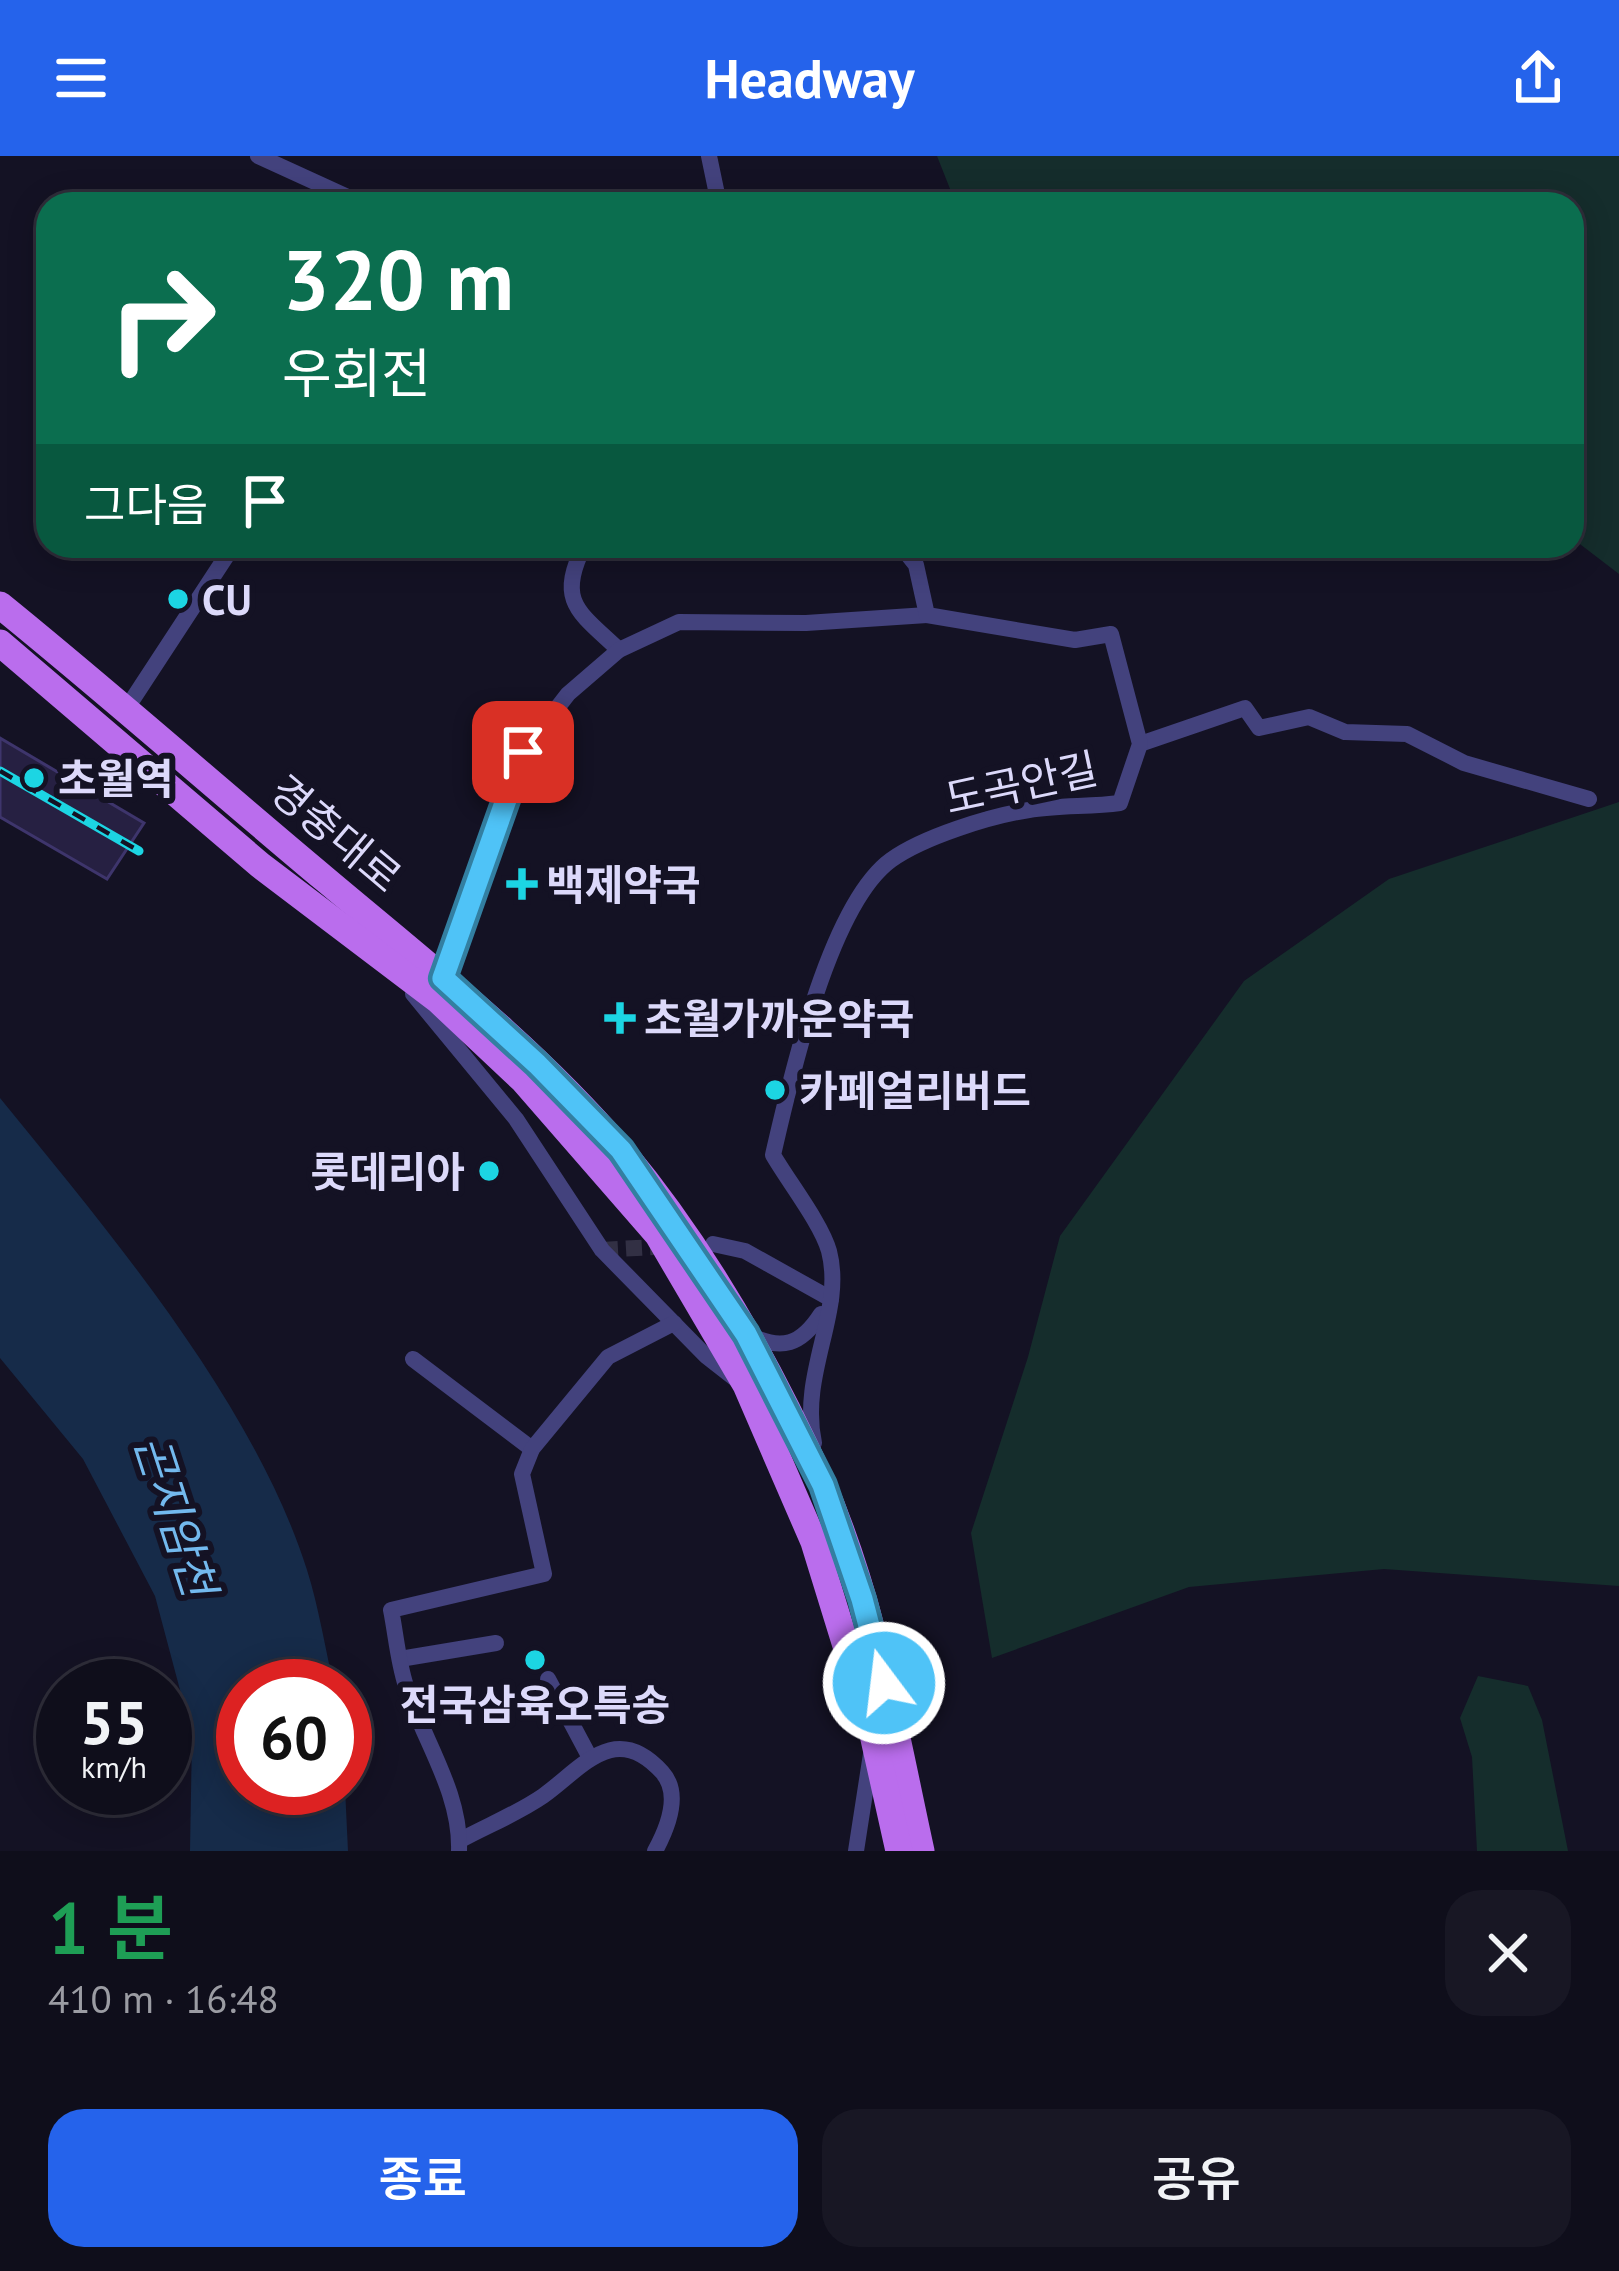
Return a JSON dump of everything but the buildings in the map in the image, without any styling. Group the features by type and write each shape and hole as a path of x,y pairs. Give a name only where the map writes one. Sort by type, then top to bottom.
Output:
{"main road":[{"name":"경충대로","path":"0,605 443,978 621,1150 746,1334 823,1485 862,1599 895,1724 921,1851"},
{"name":"경충대로","path":"0,643 260,865 437,1000 523,1080 658,1235 746,1385 814,1542 872,1730 899,1851"},
{"path":"146,766 159,761 194,786 220,789"}],"street":[{"path":"258,156 337,192"},
{"path":"709,156 716,192"},
{"path":"109,735 225,558"},
{"path":"578,558 569,576 576,610 619,650"},
{"path":"443,978 523,752 568,694 619,650 679,622 927,615 910,558"},
{"name":"도곡안길","path":"823,1485 808,1418 809,1385 831,1299 829,1250 772,1155 796,1056 845,923 866,885 890,861 928,840 1029,810 1120,803 1140,744 1111,634 1075,640 927,615"},
{"path":"1140,744 1245,708 1258,728 1309,717 1345,732 1407,734 1464,763 1589,799"},
{"path":"366,946 427,1009 516,1119 602,1250 725,1374 746,1385"},
{"path":"713,1244 745,1251 831,1299 810,1332 793,1344 770,1345 746,1334"},
{"path":"655,1851 673,1813 668,1777 645,1756 609,1748 589,1756 542,1796 459,1846 434,1748 406,1688 391,1610 544,1574 522,1474 532,1449 608,1357 674,1323"},
{"path":"413,1359 532,1449"},
{"path":"400,1659 496,1643"},
{"path":"548,1679 589,1756"},
{"path":"856,1851 872,1730"}],"green space":[{"path":"937,156 1619,156 1619,574 1584,547 1584,192 951,192"},
{"path":"1619,802 1619,1586 1384,1569 1189,1587 992,1658 971,1533 1028,1357 1060,1236 1244,981 1389,879"},
{"path":"1478,1676 1528,1686 1542,1720 1568,1851 1477,1851 1472,1757 1460,1718"}],"water":[{"name":"곤지암천","path":"0,1098 132,1263 216,1383 283,1507 307,1570 328,1659 216,1659 216,1815 346,1815 348,1851 190,1851 192,1659 172,1659 155,1596 83,1459 0,1358"}],"tunnel":[{"path":"602,1250 670,1246"}],"railway":[{"path":"0,771 139,851"}],"place":[{"name":"CU","path":"178,599"},
{"name":"초월역","path":"34,778"},
{"name":"백제약국","path":"522,884"},
{"name":"초월가까운약국","path":"620,1018"},
{"name":"카페얼리버드","path":"775,1090"},
{"name":"롯데리아","path":"489,1171"},
{"name":"전국삼육오특송","path":"535,1660"}],"route":[{"path":"523,752 443,978 621,1150 746,1334 823,1485 862,1599 884,1683"}]}
